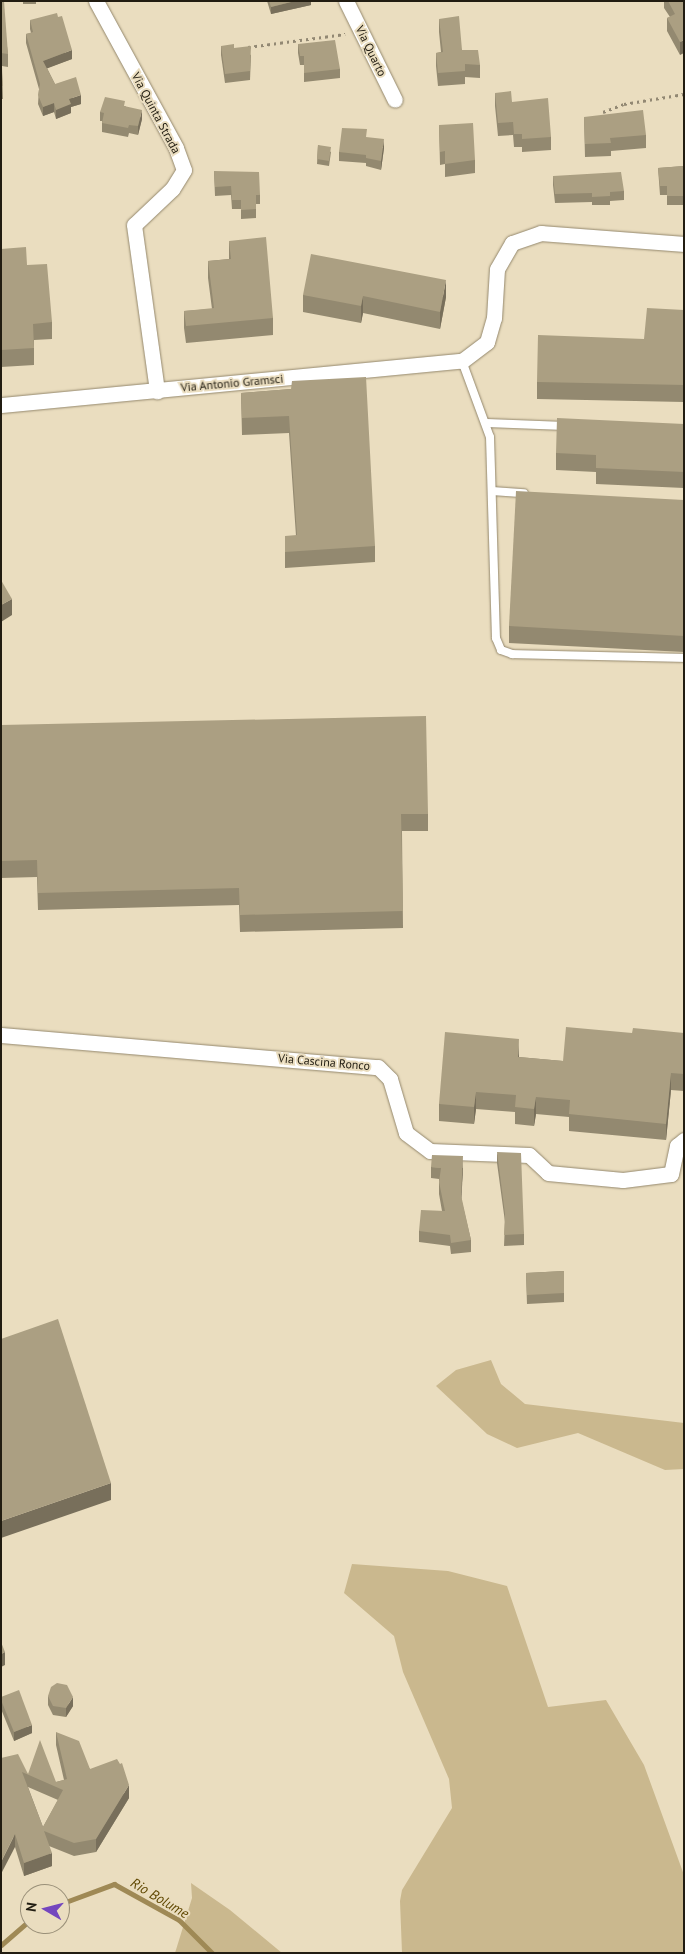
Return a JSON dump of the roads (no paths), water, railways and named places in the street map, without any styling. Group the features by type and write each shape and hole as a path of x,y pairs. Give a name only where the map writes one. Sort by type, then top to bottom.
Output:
{"street":[{"name":"Via Quinta Strada","path":"96,1 176,148 184,170 172,189 134,225 157,391"},
{"name":"Via Quarto","path":"346,1 395,100"},
{"path":"462,361 487,342 494,318 497,270 512,243 541,233 684,244"},
{"name":"Via Antonio Gramsci","path":"1,405 462,361"},
{"name":"Via Cascina Ronco","path":"1,1035 378,1066 390,1079 406,1132 430,1151 529,1155 548,1173 623,1180 671,1174 677,1146 684,1140"}],"lane":[{"path":"462,361 487,424 492,492 496,638 501,650 512,654 684,658"},
{"path":"487,424 576,426"},
{"path":"492,492 530,493"}],"waterway":[{"name":"Rio Bolume","path":"70,1900 114,1884 179,1920 212,1953"},
{"name":"Rio Bolume","path":"1,1945 20,1929"}]}
